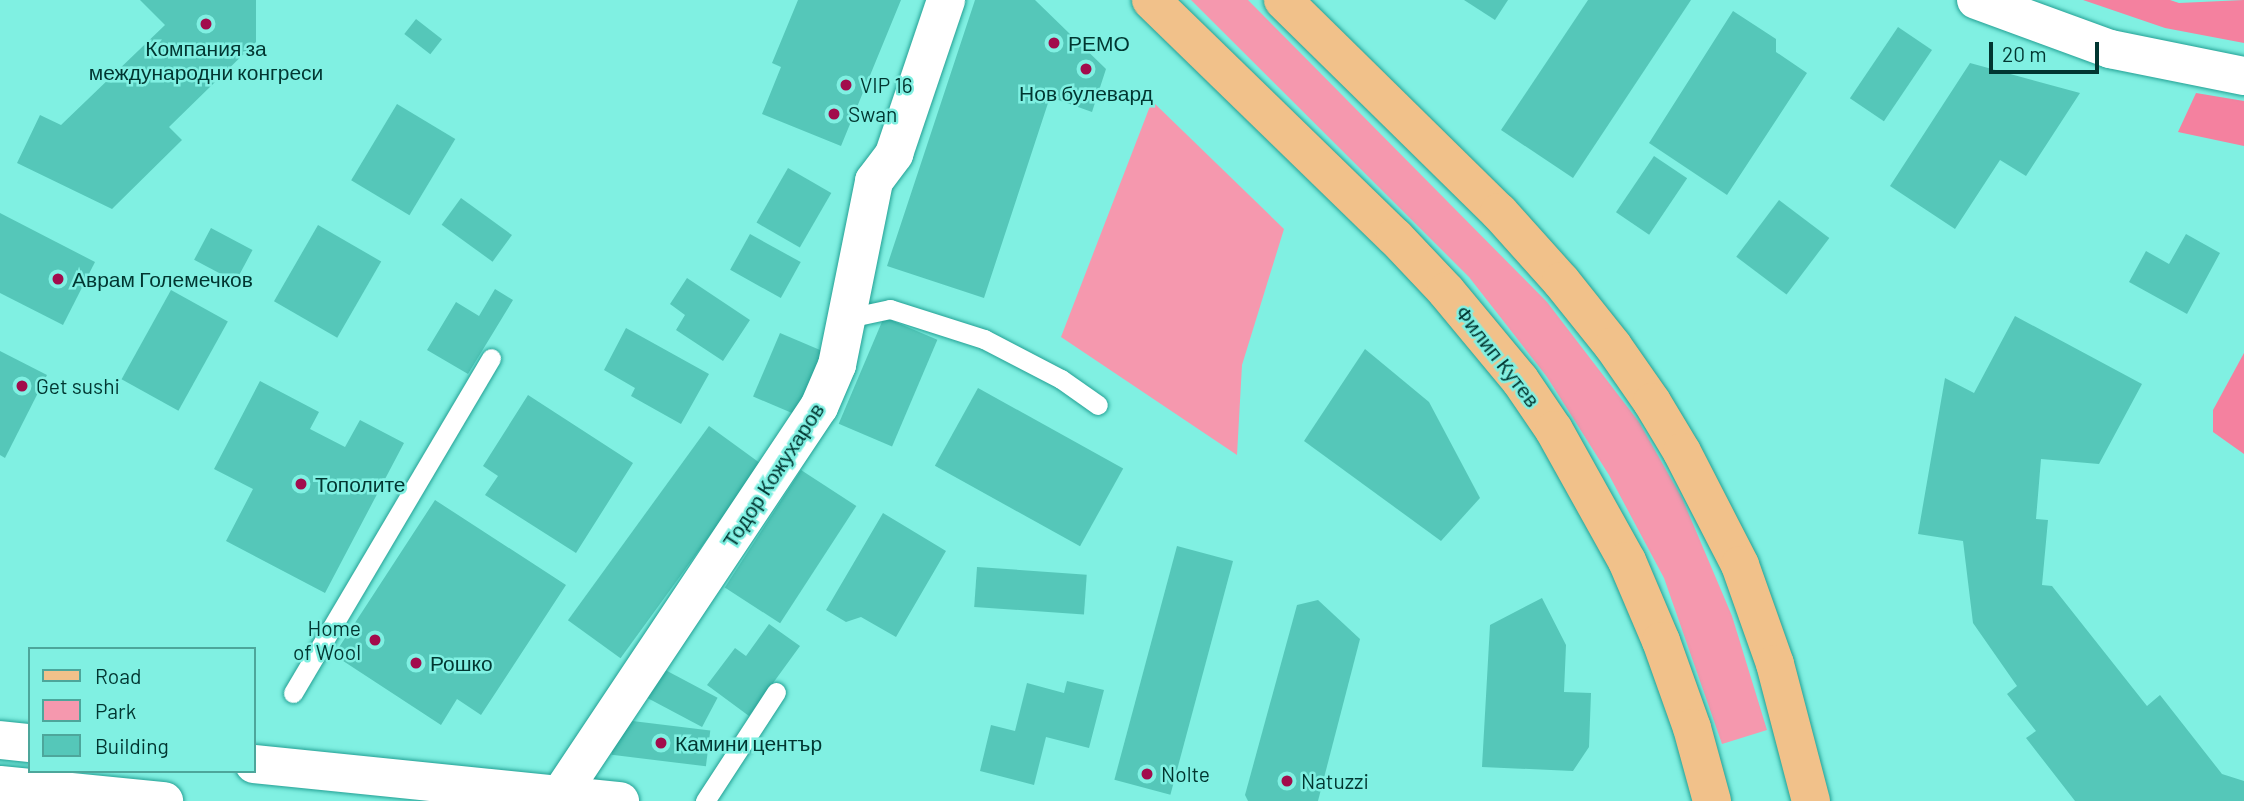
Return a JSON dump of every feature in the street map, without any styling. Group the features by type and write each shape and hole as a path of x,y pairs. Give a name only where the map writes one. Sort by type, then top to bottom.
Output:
{"main road":[{"name":"Филип Кутев","path":"1151,0 1395,237 1454,300 1520,380 1554,430 1627,561 1661,641 1692,728 1712,801"},
{"path":"1283,0 1499,212 1561,281 1613,346 1652,402 1682,452 1740,565 1775,664 1811,801"}],"street":[{"name":"Тодор Кожухаров","path":"559,795 819,407 837,365 874,181 894,154 946,0"},
{"path":"1976,0 2110,49 2171,64 2244,76"},
{"path":"0,740 28,743"},
{"path":"256,764 620,801"},
{"path":"0,785 164,801"}],"lane":[{"path":"848,318 890,309 984,339 1061,379 1098,405"},
{"path":"293,694 491,358"},
{"path":"705,801 776,692"}],"green space":[{"path":"1191,0 1248,0 1547,302 1639,422 1682,498 1732,616 1767,730 1722,744 1664,578 1609,475 1547,377 1469,277"},
{"path":"1152,101 1284,229 1242,365 1237,455 1061,337"}],"shaded area":[{"path":"2083,0 2170,0 2179,3 2244,0 2244,43 2165,28"},
{"path":"2196,93 2244,101 2244,146 2178,132"},
{"path":"2244,353 2244,454 2213,432 2213,410"}],"building":[{"path":"140,0 256,0 256,42 169,127 182,140 112,209 17,163 40,115 61,125 165,25"},
{"path":"798,0 901,0 841,146 762,114 781,67 772,63"},
{"path":"975,0 1035,0 1106,69 1092,112 1050,97 984,298 887,266"},
{"path":"1464,0 1508,0 1495,20"},
{"path":"1588,0 1691,0 1573,178 1501,130"},
{"path":"1733,11 1776,39 1776,52 1807,73 1727,195 1649,143"},
{"path":"416,19 442,39 430,54 404,34"},
{"path":"1898,27 1932,50 1884,121 1850,98"},
{"path":"1970,63 2080,93 2026,176 2000,160 1955,229 1890,186"},
{"path":"397,104 455,139 409,215 351,180"},
{"path":"1654,156 1687,178 1649,235 1616,212"},
{"path":"788,168 831,193 800,248 756,223"},
{"path":"461,198 512,235 493,262 442,225"},
{"path":"1779,200 1829,238 1787,295 1736,257"},
{"path":"0,213 95,262 63,325 0,293"},
{"path":"318,225 381,262 337,338 274,301"},
{"path":"211,228 252,250 236,282 194,260"},
{"path":"750,234 801,262 781,298 730,270"},
{"path":"2186,234 2220,253 2187,314 2129,282 2146,251 2169,264"},
{"path":"687,278 750,320 723,361 676,330 685,315 670,304"},
{"path":"495,289 513,300 468,374 427,350 456,302 479,316"},
{"path":"171,290 228,322 178,411 122,379"},
{"path":"2015,316 2142,384 2099,464 2041,459 2036,519 2048,520 2042,585 2052,586 2147,706 2160,695 2222,774 2244,781 2244,801 2075,801 2026,738 2036,731 2007,694 2017,686 1973,623 1963,541 1918,534 1945,378 1974,393"},
{"path":"884,317 937,340 892,446 839,424"},
{"path":"626,328 709,374 681,424 631,396 635,388 604,370"},
{"path":"780,333 824,352 797,415 753,397"},
{"path":"1365,349 1429,402 1480,498 1441,541 1304,441"},
{"path":"0,351 47,375 5,458 0,455"},
{"path":"260,381 319,412 310,429 345,447 360,420 404,443 325,593 226,541 253,489 214,469"},
{"path":"978,388 1123,468 1080,546 935,466"},
{"path":"528,395 633,463 576,553 485,495 498,476 483,466"},
{"path":"709,426 762,464 621,658 568,620"},
{"path":"801,470 856,506 780,623 725,587"},
{"path":"435,500 566,585 481,715 457,699 441,725 334,655"},
{"path":"883,513 946,551 896,637 861,617 846,622 826,610"},
{"path":"1177,546 1233,561 1170,795 1114,780"},
{"path":"977,567 1087,575 1084,615 974,607"},
{"path":"1542,598 1566,645 1564,692 1591,693 1589,747 1573,771 1482,767 1490,625"},
{"path":"1318,600 1360,639 1318,801 1248,801 1245,795 1297,605"},
{"path":"769,624 800,646 749,716 707,685 735,648 746,656"},
{"path":"654,664 718,698 702,727 639,693"},
{"path":"1067,681 1104,690 1089,748 1046,737 1034,785 980,771 991,725 1015,731 1027,683 1064,693"},
{"name":"Камини център","path":"616,719 710,731 706,766 612,755"}],"place":[{"name":"Компания за международни конгреси","path":"206,24"},
{"name":"РЕМО","path":"1054,43"},
{"name":"Нов булевард","path":"1086,69"},
{"name":"VIP 16","path":"846,85"},
{"name":"Swan","path":"834,114"},
{"name":"Аврам Големечков","path":"58,279"},
{"name":"Get sushi","path":"22,386"},
{"name":"Тополите","path":"301,484"},
{"name":"Home of Wool","path":"375,640"},
{"name":"Рошко","path":"416,663"},
{"name":"Камини център","path":"661,743"},
{"name":"Nolte","path":"1147,774"},
{"name":"Natuzzi","path":"1287,781"}]}
